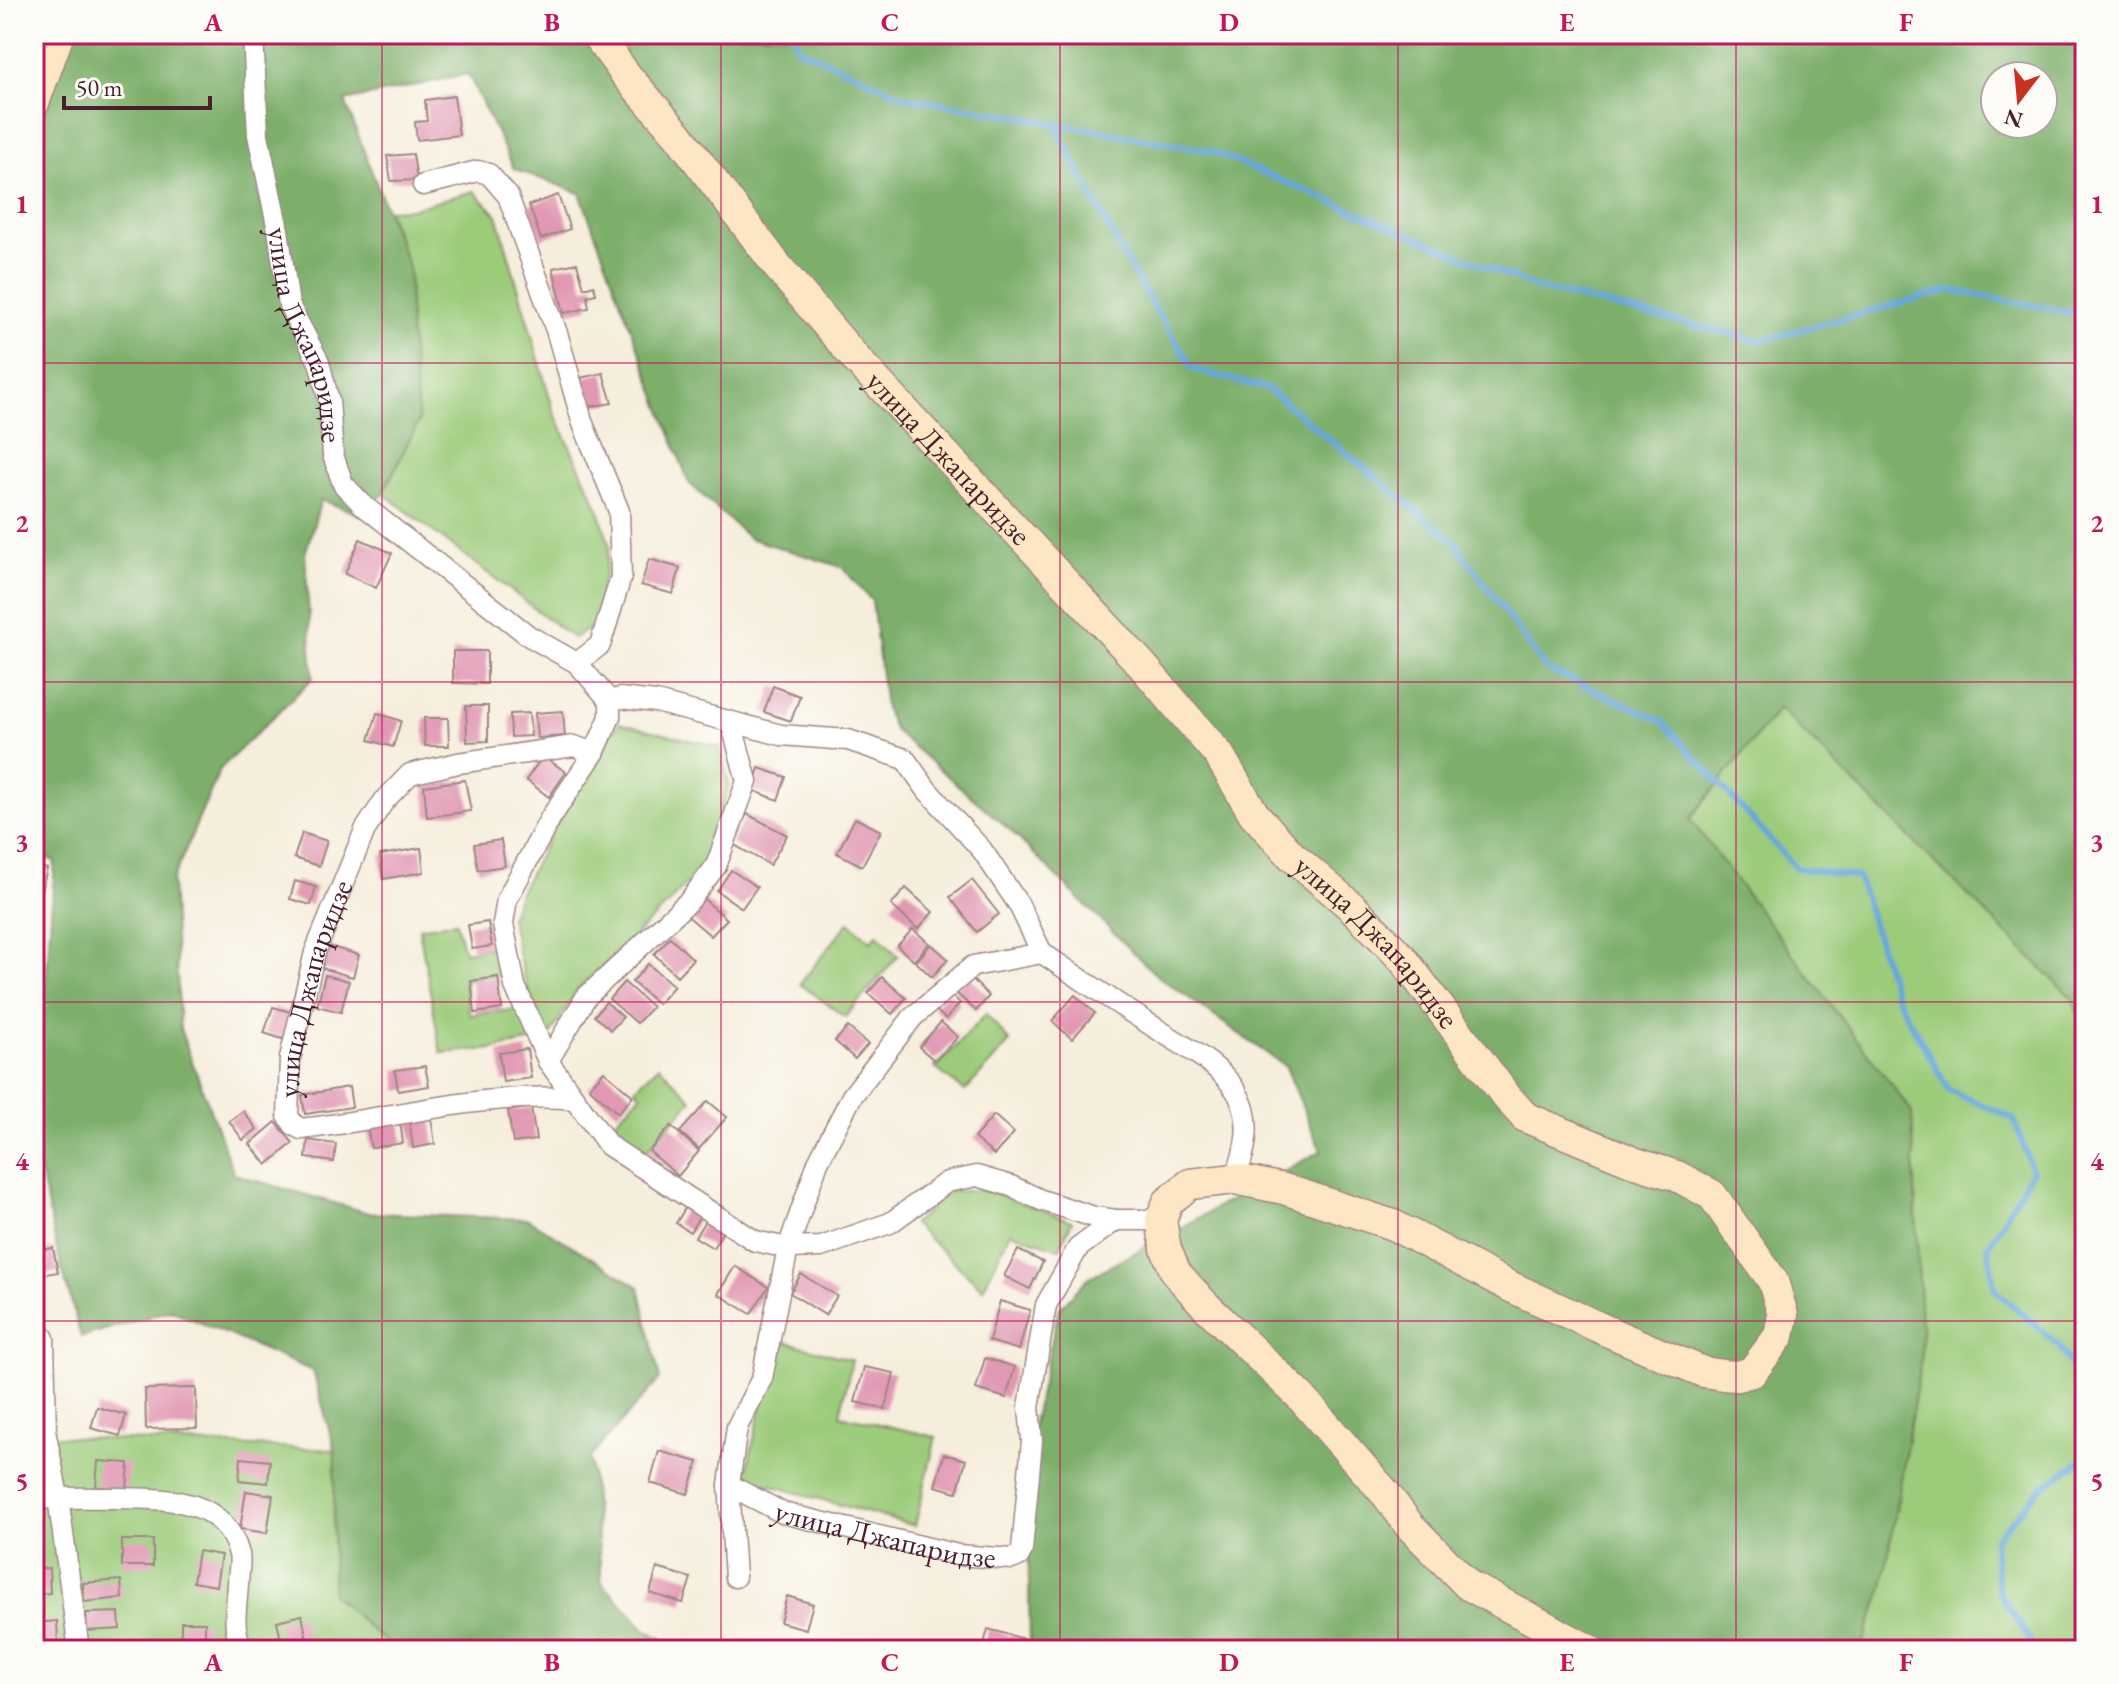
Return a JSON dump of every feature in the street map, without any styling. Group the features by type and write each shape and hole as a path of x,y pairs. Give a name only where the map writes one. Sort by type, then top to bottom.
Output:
{"street":[{"path":"34,103 59,34"},
{"name":"улица Джапаридзе","path":"253,34 258,135 278,230 289,305 319,362 329,401 333,455 343,484 364,506 529,636 577,663 610,701"},
{"name":"улица Джапаридзе","path":"596,34 626,75 679,136 778,267 856,359 1142,665 1219,755 1254,814 1292,856 1353,908 1403,959 1525,1117 1636,1163 1677,1176 1712,1195 1773,1281 1783,1315 1779,1336 1752,1372 1737,1376 1703,1372 1509,1286 1393,1225 1284,1189 1235,1179 1190,1184 1168,1202 1161,1220"},
{"path":"423,185 478,171 489,174 508,196 552,319 583,424 619,511 621,577 600,645 577,663"},
{"path":"1235,1179 1248,1133 1236,1091 1209,1063 1042,953 1019,905 982,850 927,790 905,759 848,740 781,735 656,702 620,698 610,701 610,717 594,753 551,817 507,899 503,924 515,986 548,1061 608,1145 755,1241 788,1248 821,1247 890,1223 947,1182 977,1176 1094,1217 1161,1220 1166,1249 1176,1273 1300,1396 1433,1551 1468,1585 1589,1650"},
{"path":"548,1061 586,997 690,900 716,866 747,781 731,722"},
{"name":"улица Джапаридзе","path":"575,1099 540,1096 471,1101 301,1129 288,1116 290,1058 315,952 365,830 384,801 410,774 458,763 574,746 594,753"},
{"name":"улица Джапаридзе","path":"735,1577 729,1485 737,1427 762,1378 788,1248 818,1162 852,1096 913,1017 973,966 1042,953"},
{"name":"улица Джапаридзе","path":"729,1485 783,1513 943,1552 1012,1559 1019,1556 1032,1441 1029,1407 1046,1305 1078,1248 1116,1220"},
{"path":"34,1325 44,1338 46,1435 58,1497 79,1650"},
{"path":"34,1499 171,1500 195,1504 214,1516 231,1535 239,1555 236,1632 245,1650"}],"green space":[{"path":"34,34 2085,34 2085,1042 2074,1000 1779,708 1690,819 1912,1112 1922,1353 1883,1587 1861,1650 1030,1650 1027,1449 1059,1309 1088,1278 1321,1151 1286,1067 1155,974 1011,831 894,730 885,708 872,601 842,567 749,538 689,483 580,193 514,169 468,74 345,101 409,269 410,330 419,421 370,518 321,500 305,554 313,678 220,769 172,881 180,1029 234,1174 369,1213 528,1219 639,1287 660,1379 590,1457 602,1583 647,1631 685,1650 394,1650 332,1594 335,1450 313,1371 171,1310 81,1337 58,1254 34,1144 34,1077 43,1023 55,861 34,853"},
{"path":"474,191 497,215 554,412 598,507 610,547 595,625 573,638 383,493 400,461 410,330 409,269 388,210 411,209"},
{"path":"1779,708 2074,1000 2085,1042 2085,1650 1861,1650 1883,1587 1922,1353 1690,819"},
{"path":"619,723 720,747 729,784 707,860 669,903 577,990 547,1040 524,978 510,917 557,822"},
{"path":"456,922 464,952 503,946 507,973 464,980 470,1015 520,1009 533,1041 493,1049 441,1053 419,928"},
{"path":"849,922 871,941 877,934 898,956 845,1017 800,984"},
{"path":"986,1014 1010,1042 965,1091 935,1068"},
{"path":"659,1066 692,1100 638,1160 604,1132 641,1095 635,1088"},
{"path":"985,1190 1072,1221 1059,1249 1010,1232 983,1289 913,1224 948,1192"},
{"path":"783,1341 852,1360 840,1415 936,1437 915,1526 745,1478 763,1400"},
{"path":"34,1404 38,1404 41,1436 335,1450 332,1594 394,1650 34,1650"}],"building":[{"path":"454,96 459,135 417,140 415,122 427,121 425,100"},
{"path":"413,154 417,180 391,181 387,156"},
{"path":"558,195 570,229 541,239 529,205"},
{"path":"577,263 584,288 594,285 596,294 587,296 589,308 564,313 553,268"},
{"path":"603,373 612,403 589,407 580,378"},
{"path":"360,539 392,553 376,588 345,574"},
{"path":"649,559 680,568 673,594 641,585"},
{"path":"453,651 487,651 487,684 453,683"},
{"path":"773,686 800,696 791,721 764,712"},
{"path":"466,706 488,706 488,741 467,742"},
{"path":"563,711 565,736 537,738 535,713"},
{"path":"377,713 401,721 393,747 369,740"},
{"path":"529,713 531,736 511,737 510,714"},
{"path":"424,718 448,718 449,746 425,746"},
{"path":"543,756 566,772 549,797 526,780"},
{"path":"759,768 786,777 778,800 752,790"},
{"path":"465,780 471,811 427,817 424,786"},
{"path":"747,814 787,835 770,865 731,843"},
{"path":"855,818 881,831 862,866 837,853"},
{"path":"302,833 327,841 319,866 294,858"},
{"path":"501,840 505,866 478,870 474,844"},
{"path":"421,848 424,872 383,879 380,855"},
{"path":"34,865 47,869 39,900 34,899"},
{"path":"731,870 757,887 742,908 717,891"},
{"path":"972,880 999,914 977,932 950,897"},
{"path":"295,881 316,887 311,905 290,899"},
{"path":"906,888 933,912 918,929 891,905"},
{"path":"699,895 727,919 711,936 683,912"},
{"path":"488,922 492,946 472,949 468,925"},
{"path":"913,929 929,943 914,961 897,946"},
{"path":"670,937 693,959 677,976 654,954"},
{"path":"931,944 948,959 932,977 916,962"},
{"path":"328,946 359,955 353,977 321,968"},
{"path":"648,964 674,986 658,1004 632,982"},
{"path":"325,975 349,981 341,1012 317,1006"},
{"path":"968,975 989,996 976,1011 954,991"},
{"path":"498,977 502,1009 475,1013 471,981"},
{"path":"882,977 906,998 892,1014 868,993"},
{"path":"624,982 652,1007 637,1023 609,999"},
{"path":"947,992 960,1003 946,1019 933,1008"},
{"path":"1075,995 1095,1013 1072,1039 1052,1021"},
{"path":"606,1002 623,1017 611,1030 594,1016"},
{"path":"273,1007 294,1013 285,1040 264,1033"},
{"path":"941,1022 958,1037 935,1061 919,1047"},
{"path":"848,1027 868,1044 855,1059 835,1041"},
{"path":"527,1049 531,1078 503,1082 499,1053"},
{"path":"425,1066 429,1086 398,1091 395,1070"},
{"path":"604,1071 633,1096 618,1113 589,1088"},
{"path":"349,1087 352,1107 305,1114 302,1095"},
{"path":"708,1101 727,1117 699,1149 680,1132"},
{"path":"531,1107 536,1140 513,1143 508,1111"},
{"path":"243,1111 257,1129 243,1140 229,1121"},
{"path":"994,1115 1014,1133 994,1155 974,1138"},
{"path":"431,1117 435,1144 413,1148 409,1120"},
{"path":"276,1122 293,1143 267,1165 250,1144"},
{"path":"400,1122 403,1143 371,1148 367,1126"},
{"path":"671,1126 699,1151 678,1176 649,1151"},
{"path":"308,1140 336,1144 334,1162 306,1158"},
{"path":"686,1207 700,1216 690,1232 676,1223"},
{"path":"706,1219 724,1230 713,1248 695,1237"},
{"path":"53,1248 58,1272 35,1276 34,1251"},
{"path":"1018,1250 1043,1262 1030,1289 1004,1276"},
{"path":"735,1266 768,1287 751,1314 718,1294"},
{"path":"801,1274 837,1296 825,1315 790,1293"},
{"path":"1000,1301 1030,1310 1019,1350 989,1341"},
{"path":"985,1358 1015,1367 1006,1398 976,1389"},
{"path":"864,1367 894,1373 885,1409 855,1402"},
{"path":"196,1388 197,1428 146,1429 145,1389"},
{"path":"97,1407 126,1415 120,1436 91,1428"},
{"path":"659,1451 698,1462 688,1494 650,1483"},
{"path":"944,1454 966,1460 957,1492 935,1486"},
{"path":"241,1458 270,1461 268,1483 239,1480"},
{"path":"98,1461 129,1463 127,1489 96,1487"},
{"path":"246,1491 273,1495 267,1533 240,1529"},
{"path":"34,1512 40,1512 41,1541 34,1541"},
{"path":"122,1540 153,1540 153,1566 122,1566"},
{"path":"198,1551 221,1555 216,1586 193,1582"},
{"path":"49,1568 50,1593 34,1594 34,1569"},
{"path":"657,1568 691,1578 683,1603 650,1593"},
{"path":"121,1580 122,1598 84,1602 83,1583"},
{"path":"787,1596 813,1604 806,1629 780,1622"},
{"path":"119,1612 120,1629 87,1631 86,1613"},
{"path":"302,1615 309,1650 283,1650 277,1621"},
{"path":"57,1621 58,1642 34,1644 34,1623"},
{"path":"181,1622 205,1622 205,1641 181,1641"},
{"path":"988,1629 1024,1639 1021,1650 1003,1650 984,1644"}],"waterway":[{"path":"792,34 798,48 905,97 1211,151 1537,288 1759,341 1950,290 2085,315"},
{"path":"1054,123 1129,266 1193,369 1268,389 1455,542 1545,668 1662,721 1796,868 1858,877 1896,997 1949,1090 2014,1119 2032,1171 1988,1247 1995,1290 2058,1345 2085,1386"},
{"path":"2026,1650 2030,1640 1998,1591 1994,1540 2040,1489 2085,1458"}]}
